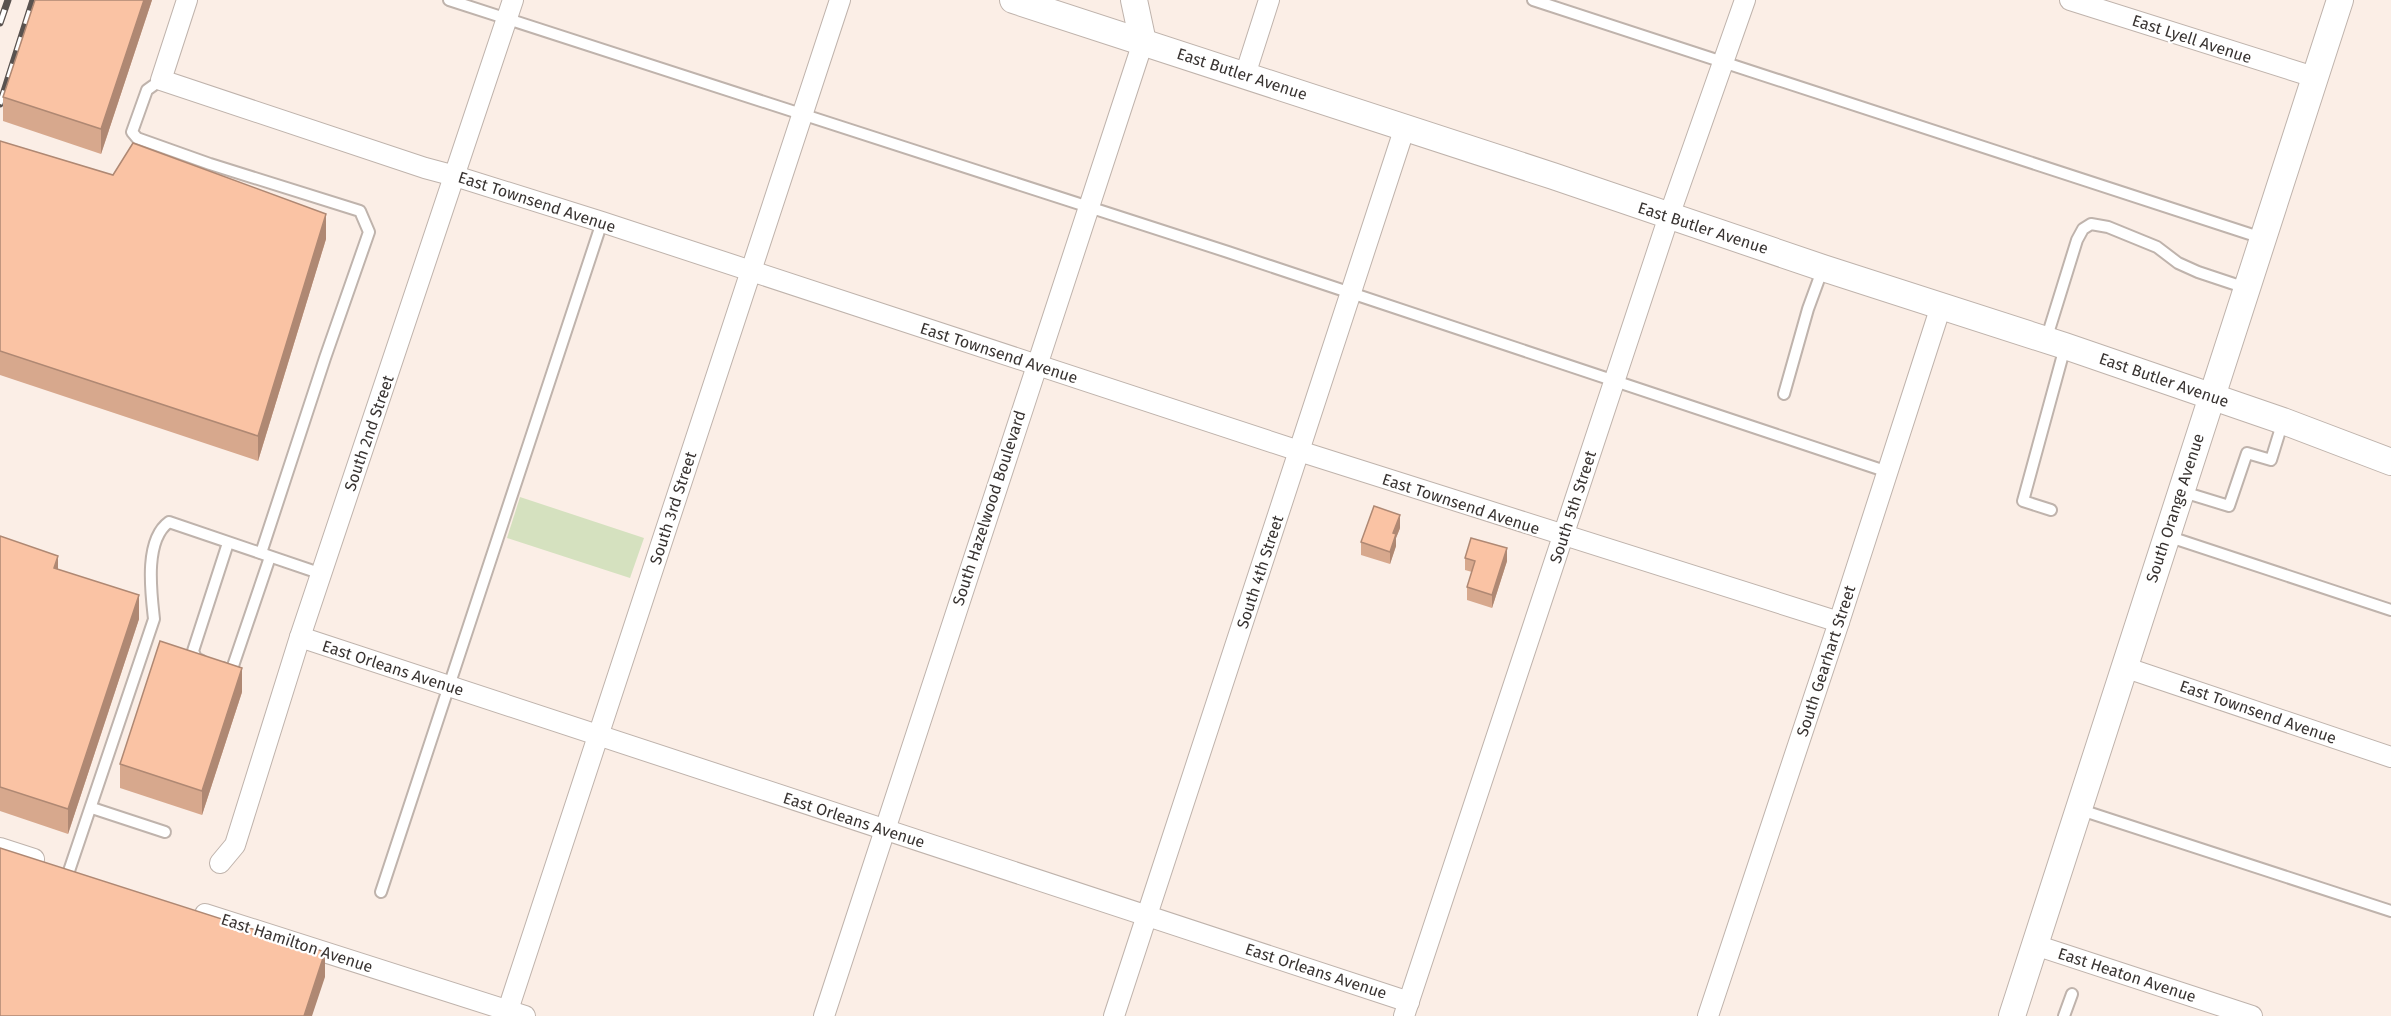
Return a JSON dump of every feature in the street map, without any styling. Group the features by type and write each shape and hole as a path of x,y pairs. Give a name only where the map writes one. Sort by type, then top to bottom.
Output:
{"street":[{"path":"161,80 187,0"},
{"name":"South 2nd Street","path":"220,863 235,845 300,637 513,0"},
{"name":"South 3rd Street","path":"513,1014 599,735 840,0"},
{"name":"East Butler Avenue","path":"1013,0 1076,10 1143,42 2056,343 2283,421 2391,462"},
{"path":"1134,0 1143,42"},
{"path":"1245,75 1269,0"},
{"name":"South 5th Street","path":"1407,1009 1614,382 1745,0"},
{"name":"East Lyell Avenue","path":"2070,0 2314,77"},
{"name":"South Orange Avenue","path":"2012,1016 2340,0"},
{"name":"South Hazelwood Boulevard","path":"824,1016 1035,365 1143,42"},
{"name":"East Townsend Avenue","path":"161,80 414,165 602,222 1299,452 1839,622"},
{"name":"South 4th Street","path":"1114,1016 1405,127"},
{"name":"South Gearhart Street","path":"1708,1016 1941,306"},
{"name":"East Orleans Avenue","path":"300,637 1147,916 1407,1009"},
{"name":"East Townsend Avenue","path":"2124,667 2391,757"},
{"path":"0,848 91,878"},
{"name":"East Hamilton Avenue","path":"191,910 513,1014"},
{"name":"East Heaton Avenue","path":"2035,945 2253,1016"}],"lane":[{"path":"449,0 1218,249 1888,472"},
{"path":"1533,0 2262,238"},
{"path":"161,80 147,90 132,132 137,138 210,164 360,211 369,232 325,358 233,666 228,670 196,658 193,651 228,543"},
{"path":"381,892 602,222"},
{"path":"2051,510 2023,501 2077,240 2083,229 2091,224 2108,227 2157,247 2188,268 2246,288"},
{"path":"1784,394 1808,309 1823,267"},
{"path":"2180,491 2229,506 2247,453 2271,460 2283,421"},
{"path":"69,871 154,619 150,578 151,556 164,526 169,522 322,574"},
{"path":"2166,536 2391,610"},
{"path":"92,808 165,831"},
{"path":"2078,809 2391,911"},
{"path":"2064,1016 2072,994"}],"green space":[{"path":"520,497 644,538 630,578 507,538"}],"building":[{"path":"35,0 144,0 101,129 3,97"},
{"path":"0,141 113,175 133,143 326,214 258,436 0,351"},
{"path":"1374,506 1400,515 1393,533 1396,534 1390,552 1361,542"},
{"path":"0,536 58,556 54,568 139,595 68,809 0,787"},
{"path":"1471,538 1507,548 1492,595 1467,587 1475,561 1465,558"},
{"path":"160,641 242,668 202,791 120,764"},
{"path":"0,848 325,952 304,1016 0,1016"}],"railway":[{"path":"0,23 8,0"},
{"path":"0,104 33,0"}]}
